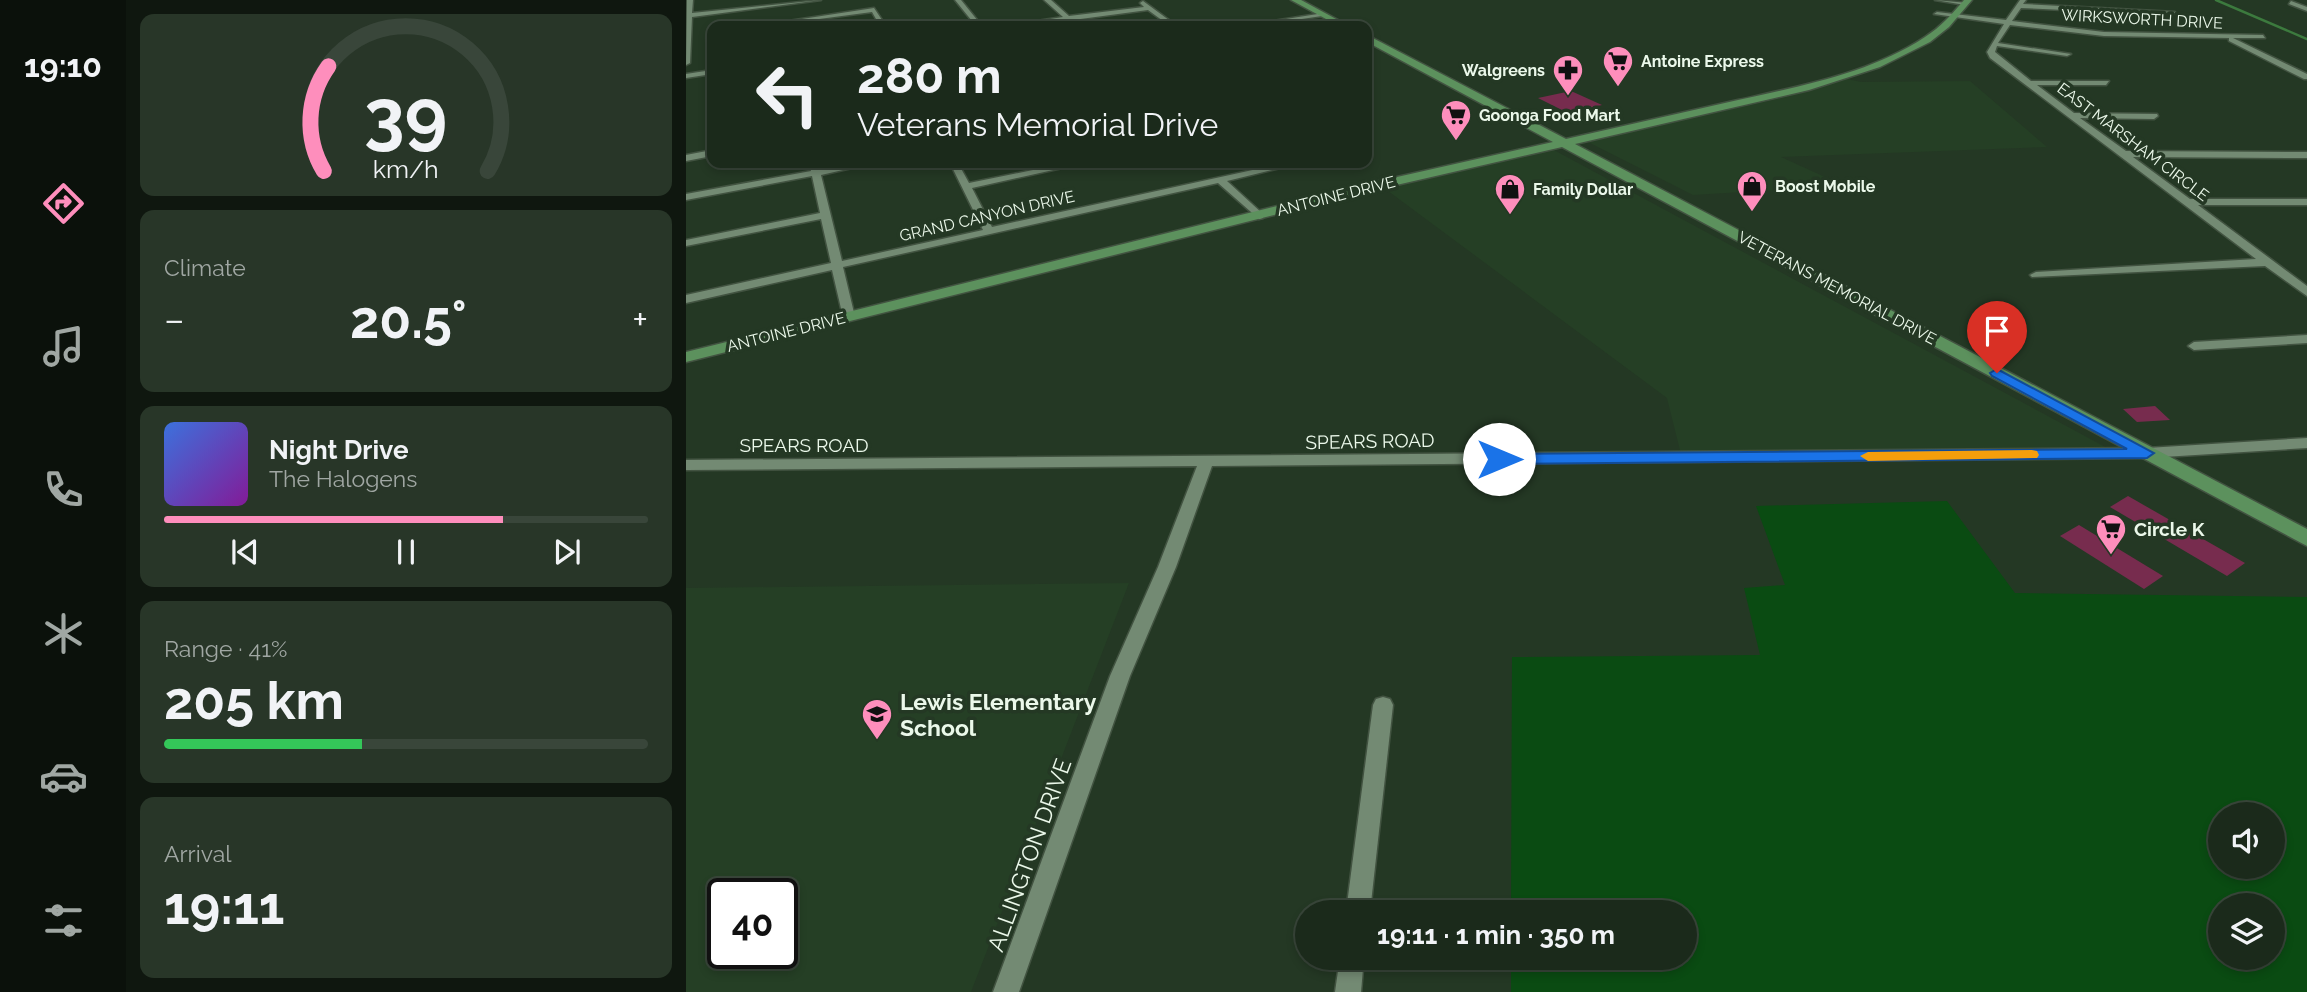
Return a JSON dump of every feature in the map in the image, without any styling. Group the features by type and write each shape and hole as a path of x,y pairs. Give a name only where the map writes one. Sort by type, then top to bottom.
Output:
{"main road":[{"path":"1295,0 1335,21"},
{"path":"1933,18 1949,1"},
{"name":"ANTOINE DRIVE","path":"1558,139 1777,94 1850,74 1908,49 1935,33 1966,1"},
{"name":"VETERANS MEMORIAL DRIVE","path":"1372,41 2307,538"},
{"name":"ANTOINE DRIVE","path":"686,357 847,311 1815,75 1869,55"},
{"name":"ANTOINE DRIVE","path":"686,343 847,311"}],"street":[{"path":"686,60 690,0"},
{"path":"688,16 818,0"},
{"path":"958,0 975,21"},
{"path":"1047,0 1070,21"},
{"path":"1139,0 1167,21"},
{"path":"1938,0 1966,1"},
{"path":"2307,2 2291,3 2307,9"},
{"path":"2067,54 1994,44 2022,3 2173,13"},
{"path":"1045,21 1149,8"},
{"path":"805,21 874,10 880,21"},
{"path":"1276,21 1322,14"},
{"name":"WIRKSWORTH DRIVE","path":"1933,18 1954,16 2104,34 2263,37"},
{"path":"2226,37 2307,77"},
{"name":"EAST MARSHAM CIRCLE","path":"1994,44 1991,54 2307,292"},
{"path":"686,76 707,73"},
{"path":"2028,83 2106,83"},
{"path":"2071,115 2154,116"},
{"path":"686,158 707,154"},
{"path":"2122,154 2307,155"},
{"path":"686,197 815,168 847,311"},
{"path":"957,168 989,231"},
{"path":"967,186 1055,168"},
{"name":"GRAND CANYON DRIVE","path":"686,299 1274,168"},
{"path":"1220,180 1254,211"},
{"path":"2186,202 2307,202"},
{"path":"686,243 825,215"},
{"path":"2036,275 2268,262"},
{"path":"2194,346 2307,339"},
{"name":"SPEARS ROAD","path":"686,465 2147,453 2307,443"},
{"name":"ALLINGTON DRIVE","path":"1006,992 1120,676 1167,567 1206,462"},
{"path":"1359,900 1382,705"},
{"path":"1348,992 1351,970"}],"shaded area":[{"path":"1847,79 1861,82 1970,81 2047,147 1781,157 1845,186 1693,195 1586,141 1768,101"},
{"path":"1552,149 2109,449 1681,454 1667,398 1384,188"},
{"name":"Lewis Elementary School","path":"1129,583 971,992 686,992 686,588"}],"green space":[{"path":"1947,501 2015,593 2307,597 2307,992 1511,992 1511,970 1697,970 1697,900 1511,900 1512,657 1760,655 1744,588 1785,585 1756,506"}],"building":[{"name":"Walgreens","path":"1571,91 1602,105 1568,113 1538,98"},
{"path":"2155,406 2170,420 2137,422 2123,409"},
{"name":"Circle K","path":"2128,496 2245,563 2227,576 2110,507"},
{"name":"Circle K","path":"2079,525 2163,576 2144,589 2060,536"}],"waterway":[{"path":"2216,0 2307,39"}],"slow traffic":[{"path":"1868,456 2032,455"}],"place":[{"name":"Antoine Express","path":"1618,88"},
{"name":"Walgreens","path":"1568,97"},
{"name":"Goonga Food Mart","path":"1456,142"},
{"name":"Boost Mobile","path":"1752,213"},
{"name":"Family Dollar","path":"1510,216"},
{"name":"Circle K","path":"2111,556"},
{"name":"Lewis Elementary School","path":"877,741"}],"route":[{"path":"1499,459 2147,453 1997,373"}]}
